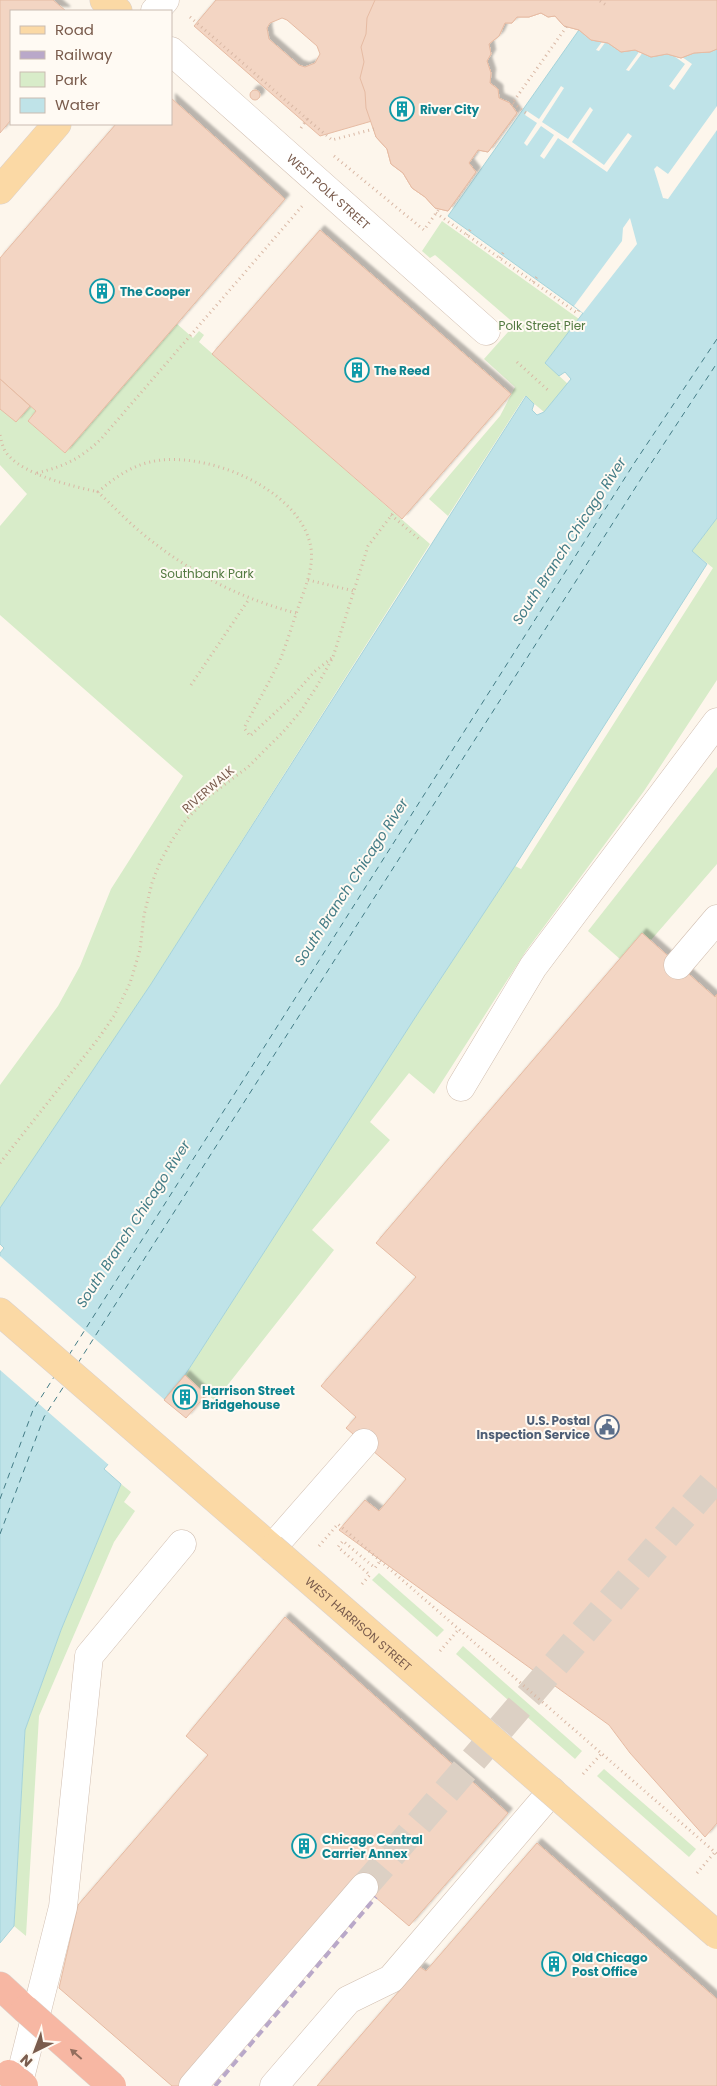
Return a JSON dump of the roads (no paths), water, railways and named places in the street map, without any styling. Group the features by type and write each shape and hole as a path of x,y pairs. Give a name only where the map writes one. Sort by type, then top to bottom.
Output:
{"highway":[{"path":"0,1986 112,2086"}],"main road":[{"path":"104,0 117,10"},
{"path":"0,190 56,125"},
{"name":"WEST HARRISON STREET","path":"0,1312 717,1935"}],"street":[{"path":"156,10 165,0"},
{"name":"WEST POLK STREET","path":"172,52 486,331"},
{"path":"461,1087 533,967 717,722"},
{"path":"678,965 717,918"},
{"path":"272,1548 364,1443"},
{"path":"13,2078 63,1907 89,1656 182,1544"},
{"path":"274,2086 348,2000 391,1979 552,1791"},
{"path":"193,2086 364,1887"}],"water":[{"name":"South Branch Chicago River","path":"600,0 717,0 717,518 692,551 707,564 515,866 185,1375 104,1469 121,1484 61,1630 25,1730 14,1926 0,1943 0,1253 4,1248 0,1244 0,1208 151,984 526,396 534,404 532,410 537,415 544,412 571,379 565,372 559,376 545,363 583,313 448,216"}],"tunnel":[{"path":"364,1887 717,1477"}],"railway":[{"path":"215,2086 376,1897"}],"place":[{"name":"River City","path":"402,109"},
{"name":"The Cooper","path":"102,291"},
{"name":"The Reed","path":"357,370"},
{"name":"Harrison Street Bridgehouse","path":"185,1397"},
{"name":"U.S. Postal Inspection Service","path":"607,1427"},
{"name":"Chicago Central Carrier Annex","path":"304,1846"},
{"name":"Old Chicago Post Office","path":"554,1964"}],"park label":[{"name":"Polk Street Pier","path":"542,325"},
{"name":"Southbank Park","path":"207,573"}]}
